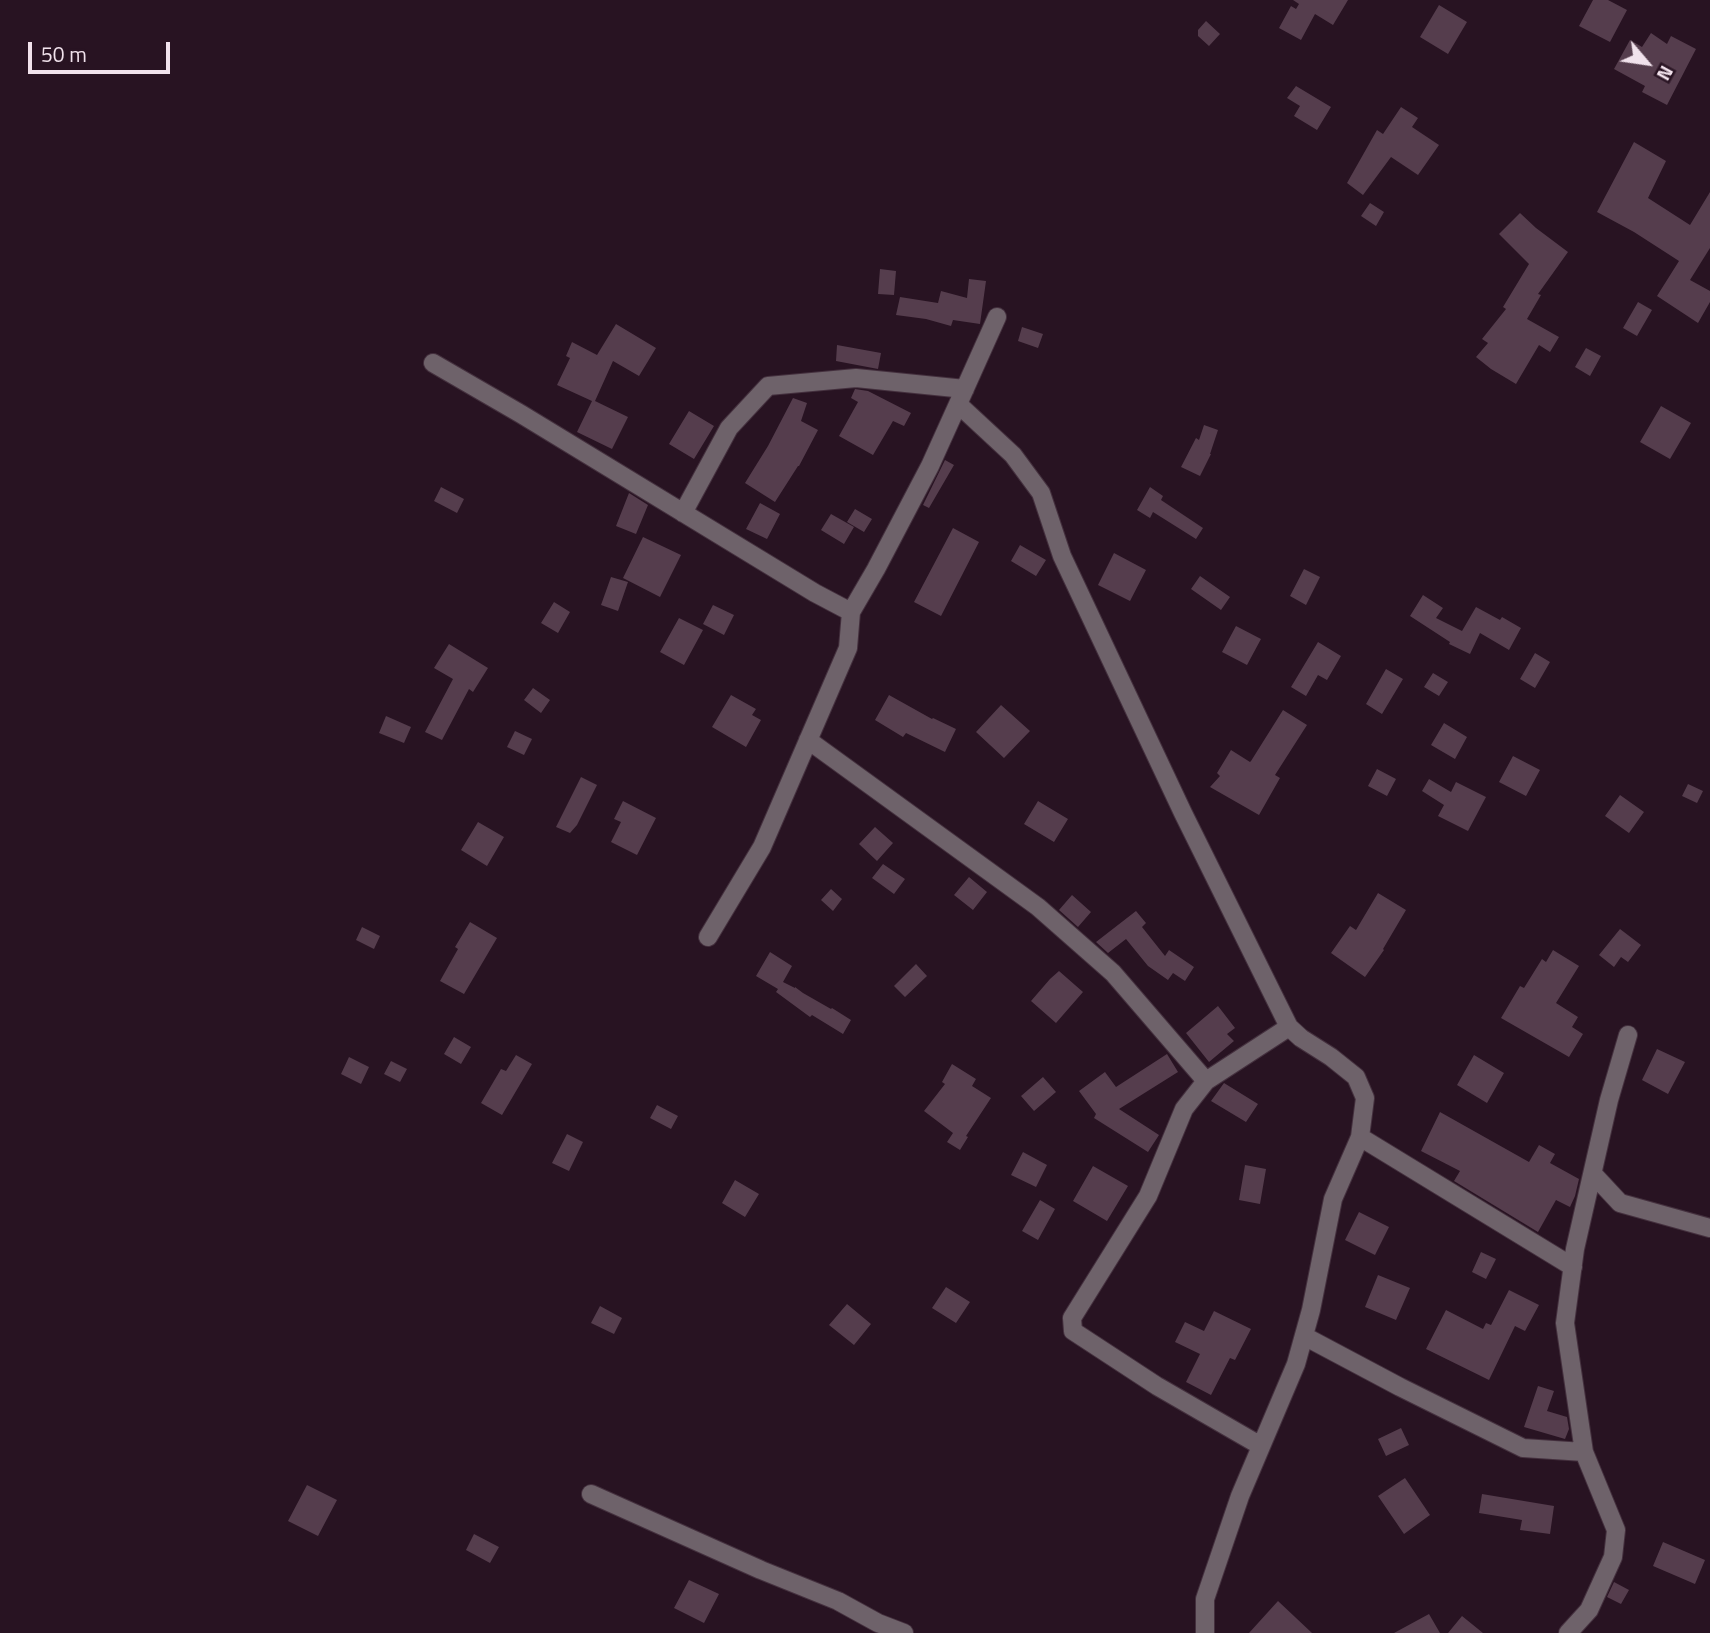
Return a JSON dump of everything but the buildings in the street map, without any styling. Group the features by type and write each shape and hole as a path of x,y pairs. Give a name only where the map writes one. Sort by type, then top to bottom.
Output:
{"street":[{"path":"708,937 762,847 848,648 851,612 930,466 997,317"},
{"path":"433,363 815,593 851,612"},
{"path":"683,513 729,428 768,386 856,378 962,397 1013,455 1041,493 1062,556 1183,814 1289,1027 1356,1077 1365,1098 1360,1137 1333,1199 1296,1364 1240,1496 1205,1599 1205,1633"},
{"path":"808,740 1038,907 1113,973 1206,1081"},
{"path":"1261,1446 1157,1386 1073,1331 1072,1318 1148,1196 1184,1110 1206,1081 1289,1027"},
{"path":"1567,1633 1589,1610 1613,1557 1616,1530 1584,1452 1565,1323 1575,1248 1609,1100 1628,1034"},
{"path":"1360,1137 1573,1267"},
{"path":"1593,1174 1620,1203 1710,1228"},
{"path":"1304,1336 1523,1448 1584,1452"},
{"path":"591,1494 761,1570 838,1601 878,1623 904,1633"}]}
